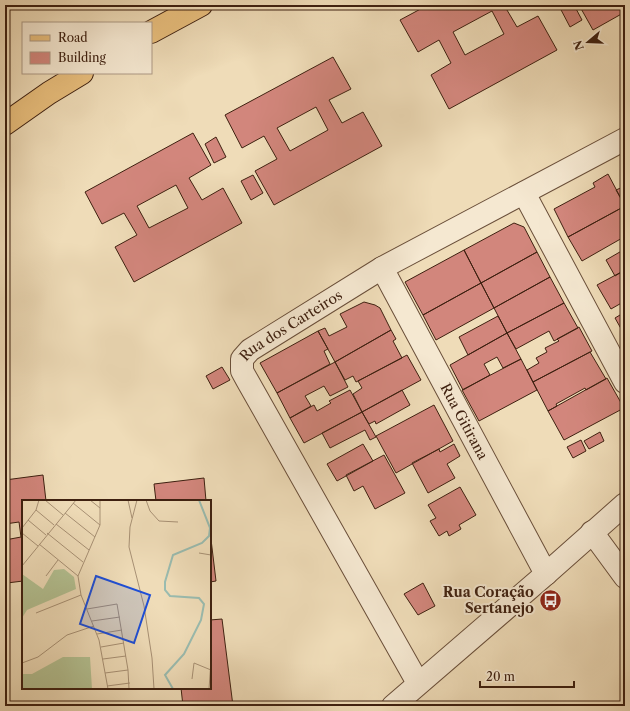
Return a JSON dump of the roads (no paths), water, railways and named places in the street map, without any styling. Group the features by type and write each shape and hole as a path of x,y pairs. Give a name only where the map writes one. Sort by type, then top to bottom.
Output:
{"main road":[{"path":"152,31 201,5"},
{"path":"5,124 49,93 80,74"}],"street":[{"name":"Rua dos Carteiros","path":"418,683 242,371 242,359 250,350 382,268 625,139"},
{"path":"524,193 625,382"},
{"name":"Rua Gitirana","path":"382,268 546,574"},
{"path":"392,706 625,504"},
{"path":"592,532 625,577"}],"place":[{"name":"Rua Coração Sertanejo","path":"550,600"}]}
